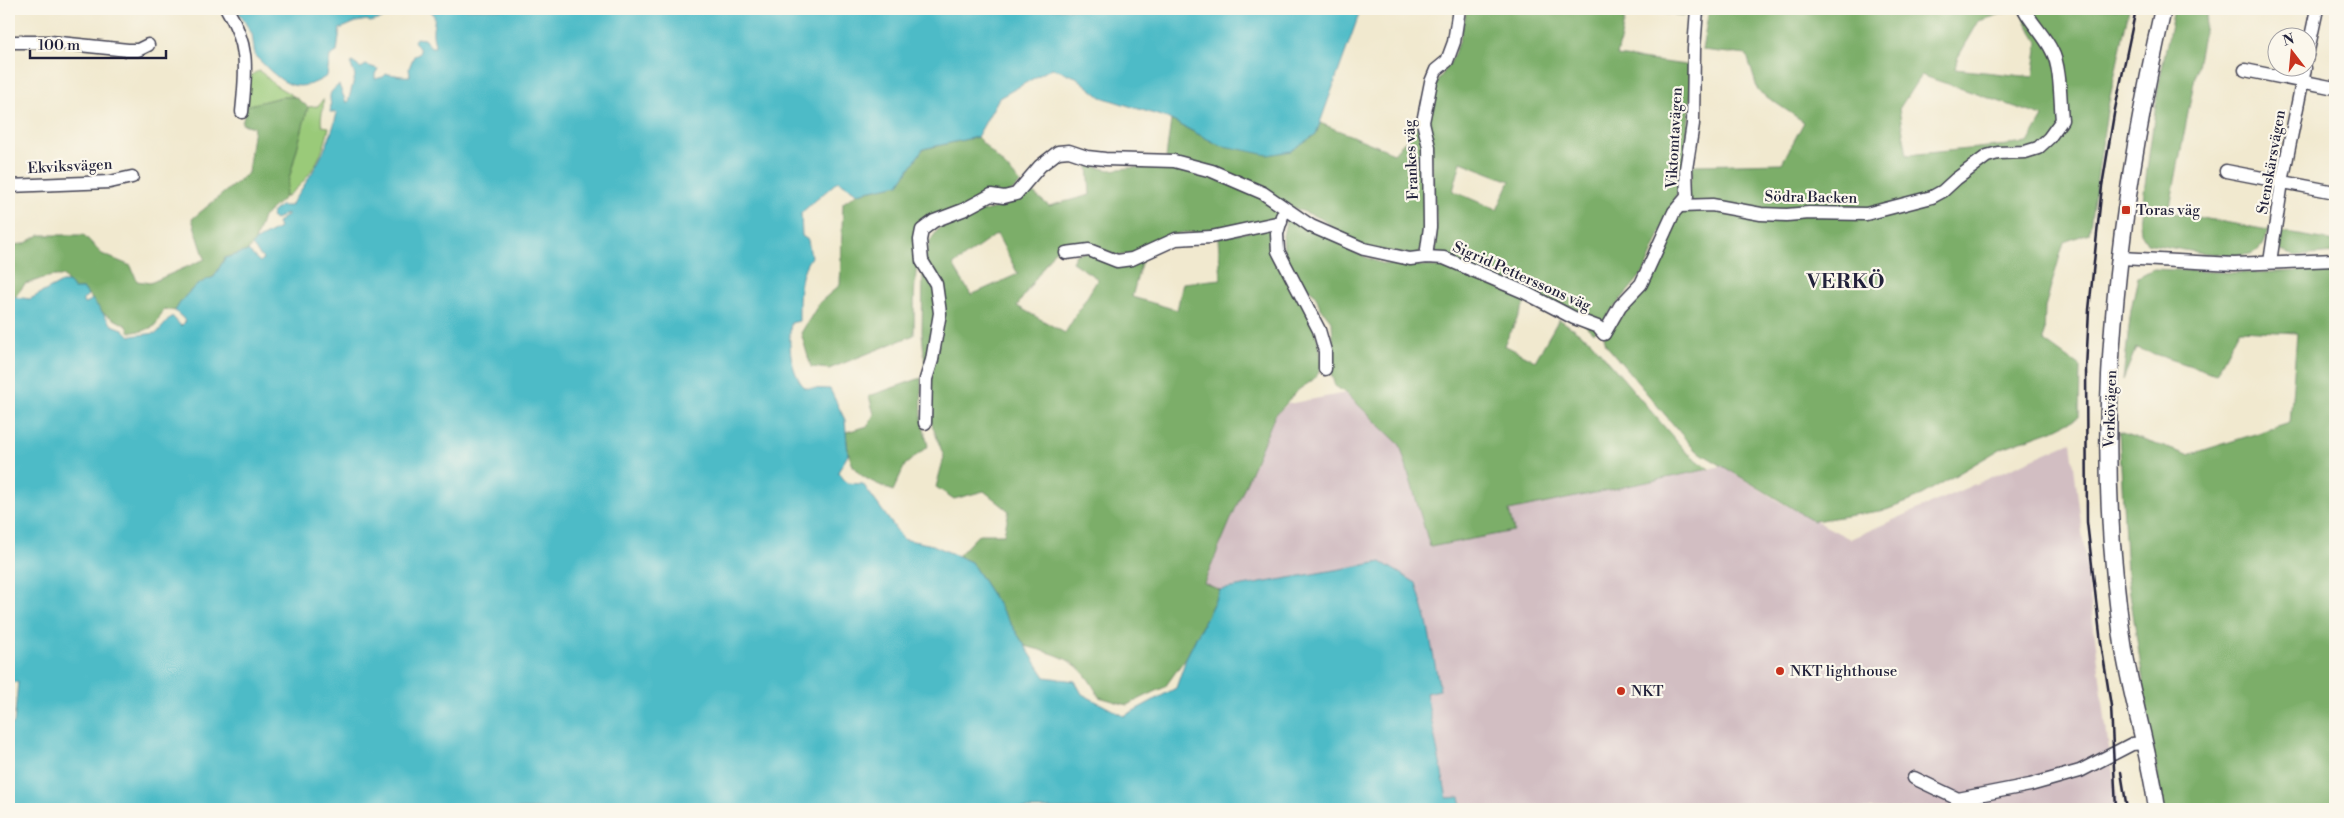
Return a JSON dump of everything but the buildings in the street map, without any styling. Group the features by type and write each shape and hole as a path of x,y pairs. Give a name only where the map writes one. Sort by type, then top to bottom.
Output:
{"main road":[{"name":"Verkövägen","path":"2157,809 2145,743 2124,650 2109,502 2107,423 2121,258 2141,116 2163,9"}],"street":[{"path":"227,9 245,52 246,65 242,112"},
{"name":"Frankes väg","path":"1426,257 1430,227 1429,147 1423,122 1430,82 1436,70 1446,61 1454,42 1459,9"},
{"name":"Viktomtavägen","path":"1604,334 1620,306 1641,284 1674,212 1687,197 1686,169 1693,124 1694,49 1697,9"},
{"name":"Södra Backen","path":"1680,206 1712,204 1761,214 1866,214 1932,197 1943,191 1987,156 1998,153 2025,152 2038,148 2049,138 2062,120 2058,80 2052,50 2024,9"},
{"path":"2313,28 2317,9"},
{"path":"9,42 50,42 128,50 138,50 148,45"},
{"path":"2245,70 2335,88"},
{"name":"Stenskärsvägen","path":"2270,262 2282,182 2303,78"},
{"name":"Sigrid Petterssons väg","path":"926,423 926,379 932,360 940,313 936,284 922,261 920,240 922,230 934,221 963,210 991,196 1016,194 1051,156 1069,151 1087,157 1105,159 1174,161 1212,170 1249,185 1310,226 1364,249 1410,259 1426,257 1444,258 1475,270 1524,292 1574,318 1598,327 1604,334"},
{"path":"2226,171 2335,192"},
{"name":"Ekviksvägen","path":"9,186 110,182 132,177"},
{"path":"1284,209 1277,234 1278,250 1287,271 1319,330 1325,351 1325,369"},
{"path":"1066,253 1089,250 1117,261 1132,259 1176,239 1211,237 1281,222"},
{"path":"2121,258 2234,264 2300,263 2335,260"},
{"path":"1914,778 1958,798 2030,785 2080,771 2132,744 2145,743"}],"shaded area":[{"path":"1346,393 1400,445 1430,547 1513,530 1508,511 1722,466 1778,501 1850,539 2071,442 2108,742 2119,809 1463,809 1460,797 1447,799 1426,693 1440,690 1427,622 1415,583 1381,563 1220,590 1204,584 1275,415 1288,404"}],"green space":[{"path":"1467,9 1702,9 1701,17 1646,12 1625,17 1617,56 1694,66 1683,179 1644,272 1593,333 1582,322 1436,254 1436,217 1427,117 1437,82 1450,63 1459,42","holes":["1461,162 1510,181 1497,210 1453,191"]},
{"path":"1709,9 2017,9 1979,21 1957,59 1955,69 2033,77 2038,42 2018,9 2129,9 2107,111 2089,233 2064,242 2045,307 2044,341 2080,367 2079,417 2055,429 2002,448 1913,500 1886,510 1814,521 1694,449 1606,345 1604,336 1640,295 1659,245 1690,183 1693,165 1782,163 1804,122 1758,91 1747,55 1702,50","holes":["1921,75 2042,116 2028,143 1907,155 1899,109"]},
{"path":"2174,9 2208,9 2169,212 2268,230 2261,246 2257,251 2249,254 2221,255 2147,243 2141,233 2140,222 2158,88"},
{"path":"260,71 275,85 295,97 281,97 246,106 247,84 251,76"},
{"path":"281,97 295,97 308,107 284,198 263,217 255,241 248,251 225,258 214,277 191,290 175,311 164,309 155,326 143,331 130,332 127,326 103,313 84,289 74,289 63,276 48,277 25,284 15,297 9,291 9,245 24,244 39,235 84,235 102,254 131,266 137,281 150,283 205,259 192,219 248,173 254,127 242,124 246,106"},
{"path":"323,99 321,123 322,126 329,127 323,148 314,167 300,185 284,198 308,107 318,106"},
{"path":"1171,120 1219,145 1316,134 1320,123 1394,153 1421,123 1426,153 1428,210 1423,243 1418,256 1358,246 1320,218 1166,158"},
{"path":"977,137 1021,183 1001,201 938,218 929,233 918,261 915,288 914,335 829,369 811,367 801,333 820,302 840,285 843,203 858,193 899,184 923,149"},
{"path":"1166,164 1178,165 1259,196 1281,209 1278,219 1218,231 1180,233 1131,254 1117,256 1092,246 1054,251 1017,306 1065,333 1098,279 1072,262 1076,254 1086,252 1116,263 1143,256 1132,297 1177,310 1183,283 1221,279 1218,238 1277,226 1275,234 1304,300 1321,353 1320,371 1314,379 1297,391 1275,415 1204,583 1220,590 1187,656 1165,687 1127,705 1099,697 1085,674 1069,661 1025,646 971,562 958,556 979,534 1004,534 1009,511 984,491 954,499 936,487 944,457 930,419 922,333 923,268 930,241 944,221 1004,206 1017,199 1027,188 1049,206 1090,195 1088,165 1110,170","holes":["997,234 1018,274 971,295 953,265"]},
{"path":"1287,215 1318,227 1348,250 1383,264 1429,266 1462,271 1526,301 1504,345 1535,361 1559,319 1591,341 1685,451 1709,469 1509,511 1514,531 1430,547 1400,445 1346,393 1335,386 1330,370 1329,351 1333,340 1332,322 1320,307 1315,294 1298,281 1284,252 1283,236"},
{"path":"2280,232 2335,241 2335,253 2296,256 2281,251 2278,243"},
{"path":"2153,269 2242,273 2335,270 2335,809 2162,809 2127,573 2119,432 2188,455 2290,423 2297,333 2239,330 2216,374 2136,348 2123,380 2131,309 2138,277"},
{"path":"921,378 922,420 928,446 905,465 893,491 871,481 857,471 850,457 846,432 868,426 874,414 869,396"}],"water":[{"path":"237,9 410,9 390,12 382,19 370,22 367,20 356,22 340,29 337,52 330,56 327,76 305,86 296,86 280,79 255,56 252,34"},
{"path":"426,9 1361,9 1316,134 1291,151 1268,155 1219,145 1167,118 1101,97 1076,77 1052,68 999,98 977,137 923,149 899,184 858,193 838,181 801,213 802,236 808,240 811,257 801,279 799,321 791,323 791,357 796,374 805,388 830,389 845,420 848,455 838,472 847,483 863,484 903,539 933,545 971,562 1045,677 1075,681 1082,694 1124,716 1176,688 1187,656 1220,590 1381,562 1416,583 1427,622 1440,690 1426,693 1447,798 1460,797 1463,809 9,809 9,726 14,723 18,682 9,683 9,291 15,297 30,299 62,282 68,282 74,289 84,289 88,295 83,300 83,303 86,304 92,299 112,325 123,329 130,336 157,333 172,316 181,326 186,321 175,311 196,286 214,277 225,258 248,251 260,262 263,259 252,246 255,241 279,228 277,223 287,213 275,220 271,217 273,212 280,206 290,206 318,162 334,126 337,113 330,112 330,94 339,85 346,102 348,102 355,76 351,65 352,62 361,68 366,65 378,69 375,79 386,74 410,76 409,68 414,56 419,54 420,50 414,41 416,38 424,39 431,47 435,47 433,34 434,16 433,13"}],"railway":[{"path":"2116,809 2111,706 2101,643 2087,522 2086,369 2089,310 2102,186 2114,114 2136,9"},
{"path":"2121,772 2127,809"}],"place":[{"name":"Toras väg","path":"2126,210"},
{"name":"NKT lighthouse","path":"1780,671"},
{"name":"NKT","path":"1621,691"}],"district":[{"name":"VERKÖ","path":"1846,281"}]}
